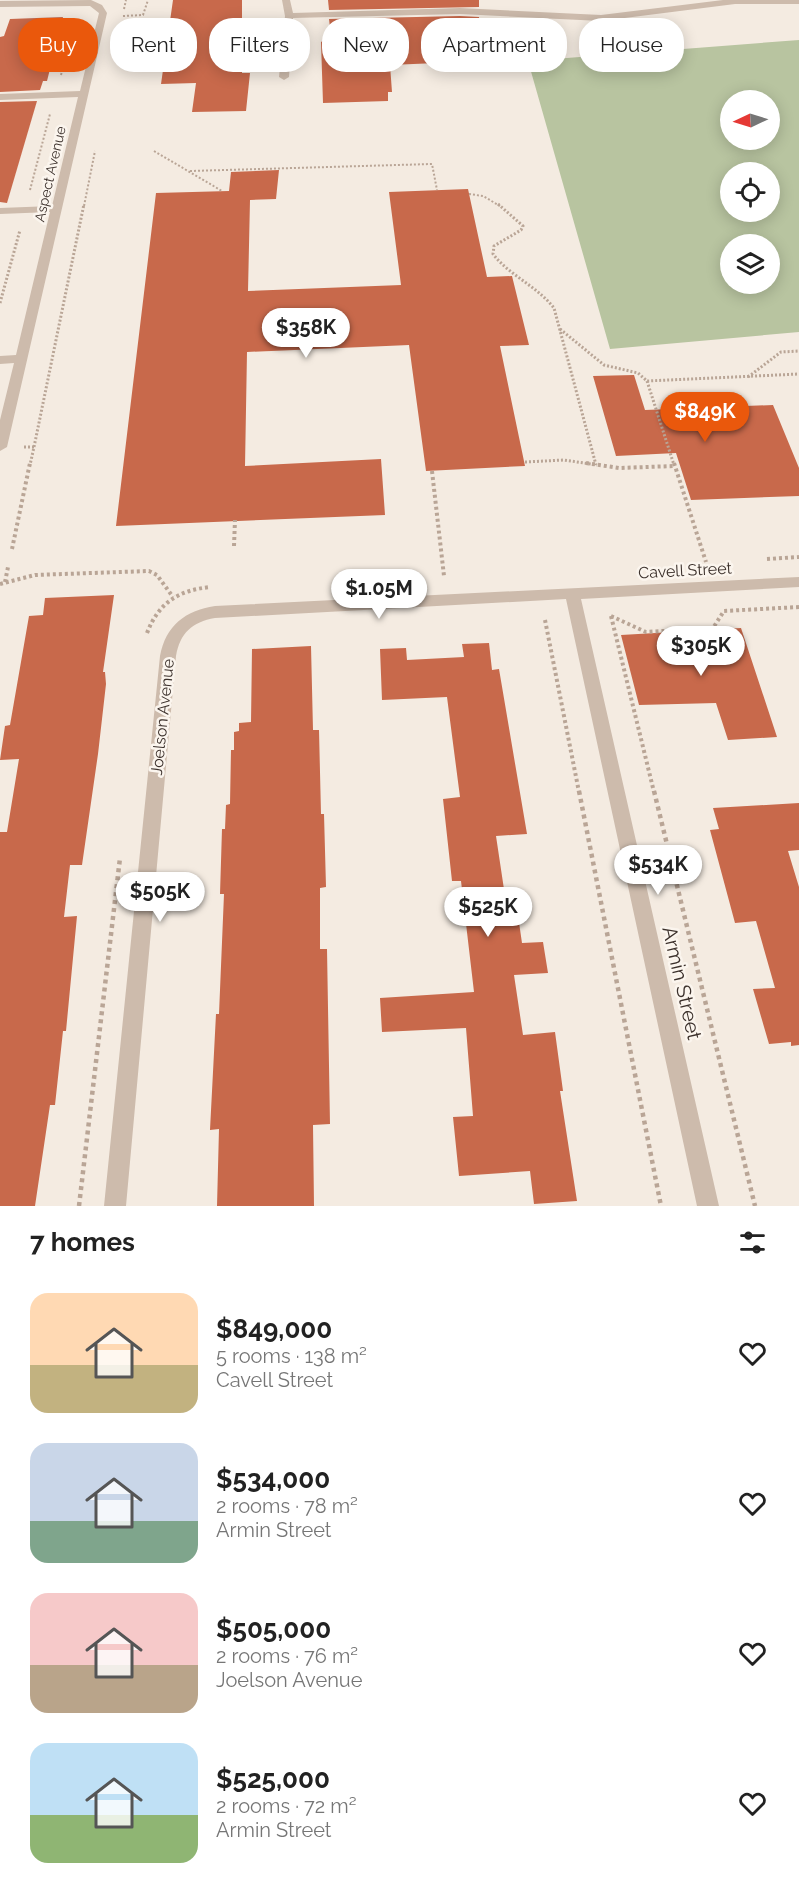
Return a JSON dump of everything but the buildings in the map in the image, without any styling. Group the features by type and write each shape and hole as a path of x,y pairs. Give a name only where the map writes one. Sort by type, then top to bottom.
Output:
{"street":[{"path":"284,77 289,16 286,0"},
{"path":"289,16 460,11 601,18 735,1 799,1"},
{"name":"Aspect Avenue","path":"0,4 84,3 99,7 103,13 0,447"},
{"path":"0,97 84,94"},
{"path":"0,211 57,209"},
{"path":"0,360 21,359"},
{"name":"Cavell Street","path":"572,594 799,582"},
{"name":"Joelson Avenue","path":"115,1206 169,647 176,631 190,619 215,612 572,594"},
{"name":"Armin Street","path":"572,594 708,1206"}],"path":[{"path":"124,16 126,0"},
{"path":"113,17 143,15 148,0"},
{"path":"0,303 77,17"},
{"path":"12,549 97,144"},
{"path":"154,151 222,191"},
{"path":"190,171 432,164 437,190"},
{"path":"469,194 476,193 483,197 513,216 523,226 521,230 494,246 493,254 506,269 546,296 554,308 596,465"},
{"path":"560,328 605,365 644,375 706,562"},
{"path":"748,377 781,352 799,351"},
{"path":"647,381 799,374"},
{"path":"17,447 34,447"},
{"path":"525,462 564,460 619,468 675,466"},
{"path":"432,471 444,576"},
{"path":"234,546 235,520"},
{"path":"764,559 799,557"},
{"path":"694,563 718,561"},
{"path":"2,583 8,567"},
{"path":"2,583 35,575 149,571 158,575 172,597"},
{"path":"433,576 456,575"},
{"path":"145,643 149,626 156,614 172,597 193,588 217,587"},
{"path":"603,616 611,616 646,632 713,628 724,611 799,607"},
{"path":"611,616 755,1206"},
{"path":"545,620 661,1206"},
{"path":"79,1206 120,852"}],"green space":[{"path":"799,40 799,332 610,349 531,72 567,72 567,58 579,57 579,72 684,72 684,49"}]}
